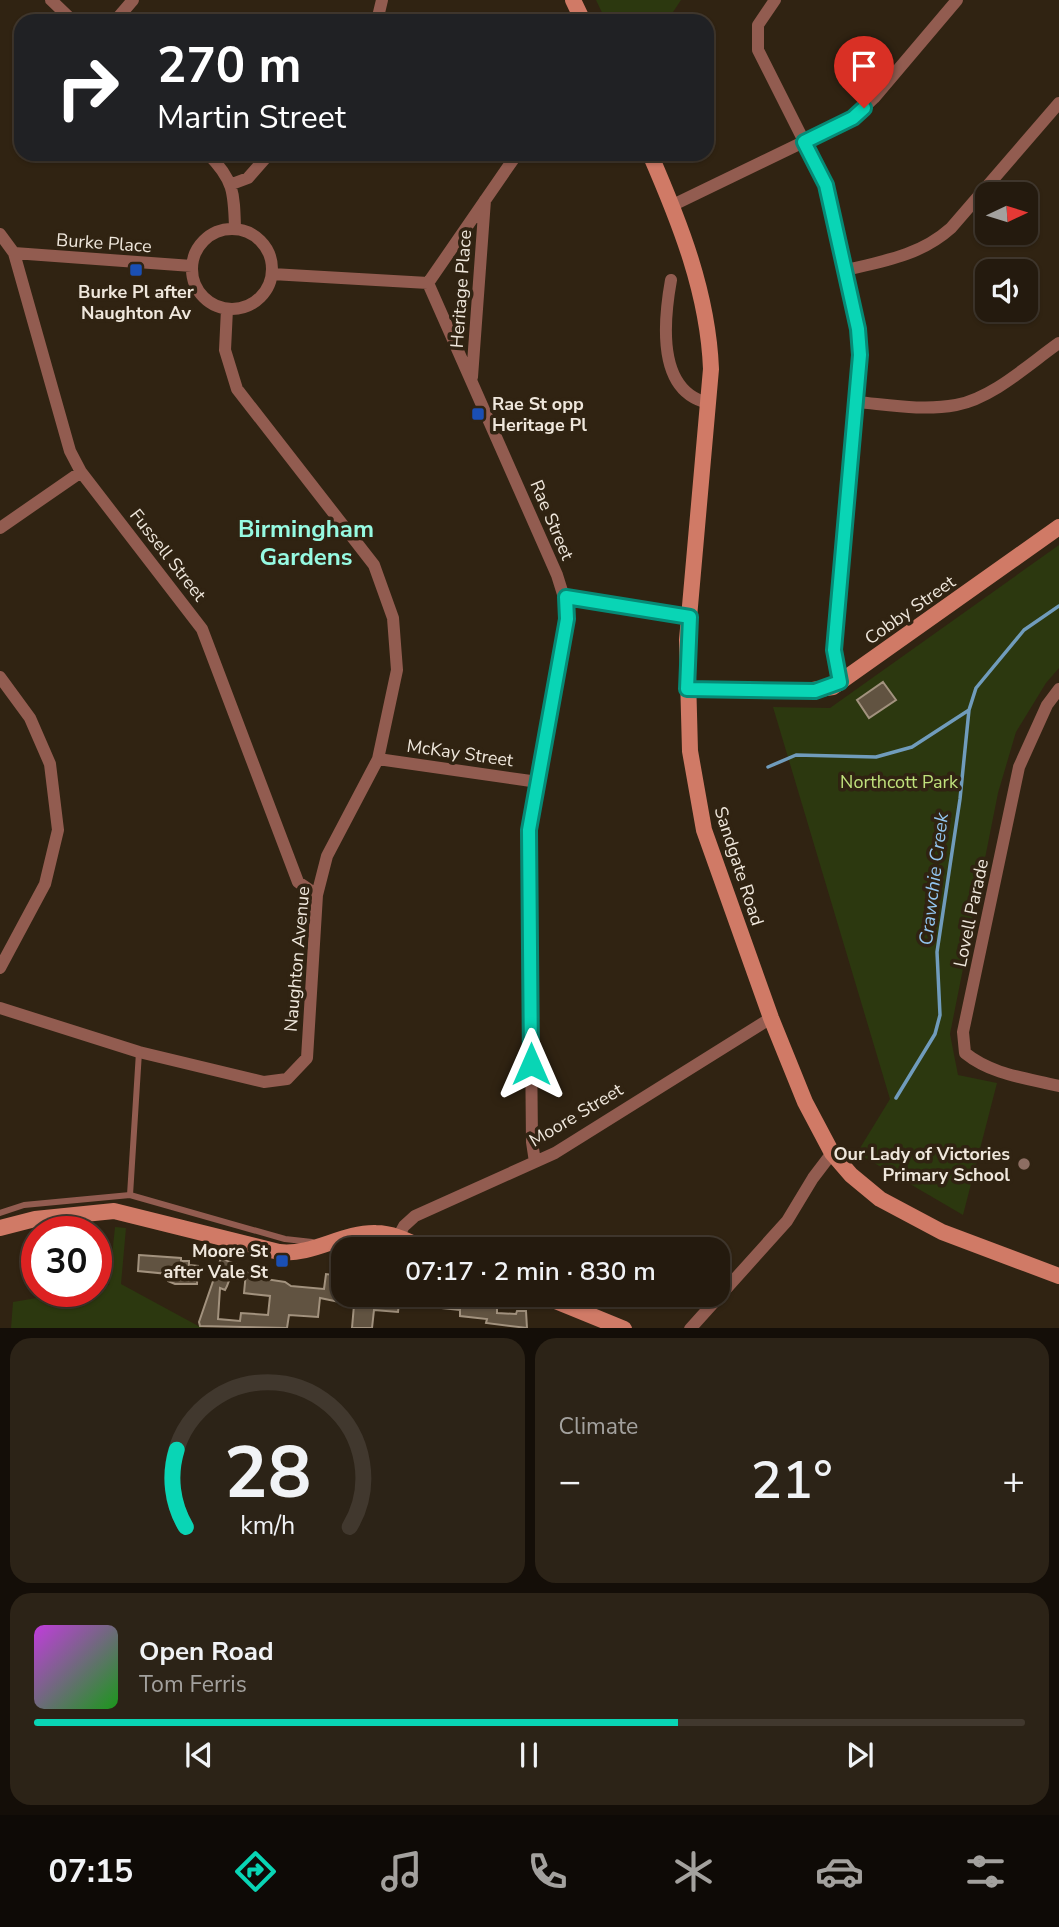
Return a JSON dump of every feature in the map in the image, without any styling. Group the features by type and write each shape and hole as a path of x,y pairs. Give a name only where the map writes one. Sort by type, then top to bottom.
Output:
{"main road":[{"name":"Sandgate Road","path":"653,161 692,258 708,333 711,369 690,617 687,689 690,751 704,830 771,1018 805,1102 832,1153 851,1175 880,1199 942,1231 1059,1276"},
{"name":"Cobby Street","path":"687,689 815,691 840,682 1059,527"},
{"path":"0,1228 35,1219 114,1211 279,1252 296,1252 331,1242"},
{"path":"348,1237 361,1233 385,1233 398,1237"},
{"path":"571,1307 624,1328"}],"street":[{"path":"51,0 66,14"},
{"path":"121,14 133,0"},
{"path":"775,0 758,25 758,50 826,185 858,329 857,402 834,650 840,682"},
{"path":"673,205 853,118 874,98 957,0"},
{"path":"846,270 912,254 936,242 1059,103"},
{"path":"215,161 232,184 234,228"},
{"path":"232,184 248,178 263,161"},
{"path":"272,274 428,283 512,161"},
{"name":"Heritage Place","path":"472,380 485,200"},
{"path":"222,229 247,230 266,246 272,257 272,274 263,295 253,304 240,309 227,309 205,299 193,278 192,266 201,243 222,229"},
{"name":"Fussell Street","path":"0,234 14,253 63,430 81,472 202,629 298,882 317,895"},
{"name":"Burke Place","path":"14,253 192,266"},
{"path":"671,280 665,322 669,359 688,394 708,403"},
{"name":"Rae Street","path":"428,283 566,597 567,619 529,830 532,1142 535,1162"},
{"name":"Naughton Avenue","path":"0,1008 139,1052 264,1082 287,1079 307,1058 317,895 327,856 378,759 397,670 393,618 374,565 237,389 225,350 227,309"},
{"path":"857,402 920,408 958,405 987,393 1059,343"},
{"path":"0,528 81,472"},
{"path":"566,597 690,617"},
{"path":"0,677 30,718 50,764 58,830 45,884 0,968"},
{"name":"Lovell Parade","path":"1059,689 1047,705 1019,767 964,1032 965,1053 977,1063 993,1070 1059,1086"},
{"name":"McKay Street","path":"378,759 537,782"},
{"name":"Moore Street","path":"398,1237 404,1226 415,1216 555,1153 771,1018"},
{"path":"690,1328 787,1221 832,1153"}],"lane":[{"path":"130,1195 139,1052"},
{"path":"0,1213 24,1205 130,1195 285,1239 325,1244"}],"green space":[{"path":"596,0 681,0 672,14 603,14"},
{"name":"Northcott Park","path":"1059,545 1059,668 1046,683 1016,732 998,793 950,1034 958,1075 997,1083 963,1215 857,1153 890,1099 773,707 830,708"},
{"path":"115,1227 126,1228 121,1284 202,1328 11,1328 13,1302 21,1301 21,1307 112,1307"}],"building":[{"path":"883,682 896,700 869,718 857,700"},
{"path":"139,1255 189,1261 189,1265 198,1266 197,1284 175,1284 168,1281 168,1274 138,1271"},
{"path":"221,1258 235,1264 225,1290 220,1288 218,1319 240,1321 241,1313 268,1315 270,1296 244,1293 246,1272 291,1286 324,1289 326,1274 331,1275 331,1300 320,1298 318,1317 289,1315 287,1328 200,1326 199,1322"},
{"path":"354,1307 399,1307 398,1312 374,1310 372,1328 352,1328"},
{"path":"433,1307 497,1307 497,1313 516,1314 517,1311 526,1311 527,1328 486,1323 487,1319 460,1316 460,1310"}],"waterway":[{"name":"Crawchie Creek","path":"896,1098 935,1034 940,1015 937,952 960,799 969,710 976,688 1024,630 1059,606"},
{"path":"768,767 796,755 876,757 912,747 969,710"}],"place":[{"name":"Burke Pl after Naughton Av","path":"136,270"},
{"name":"Rae St opp Heritage Pl","path":"478,414"},
{"name":"Our Lady of Victories Primary School","path":"1024,1164"},
{"name":"Moore St after Vale St","path":"282,1261"}],"district":[{"name":"Birmingham Gardens","path":"306,543"}],"route":[{"path":"531,1064 529,830 567,619 566,597 690,617 687,689 815,691 833,687 840,682 834,650 860,355 858,329 826,185 804,142 853,118 864,108"}]}
